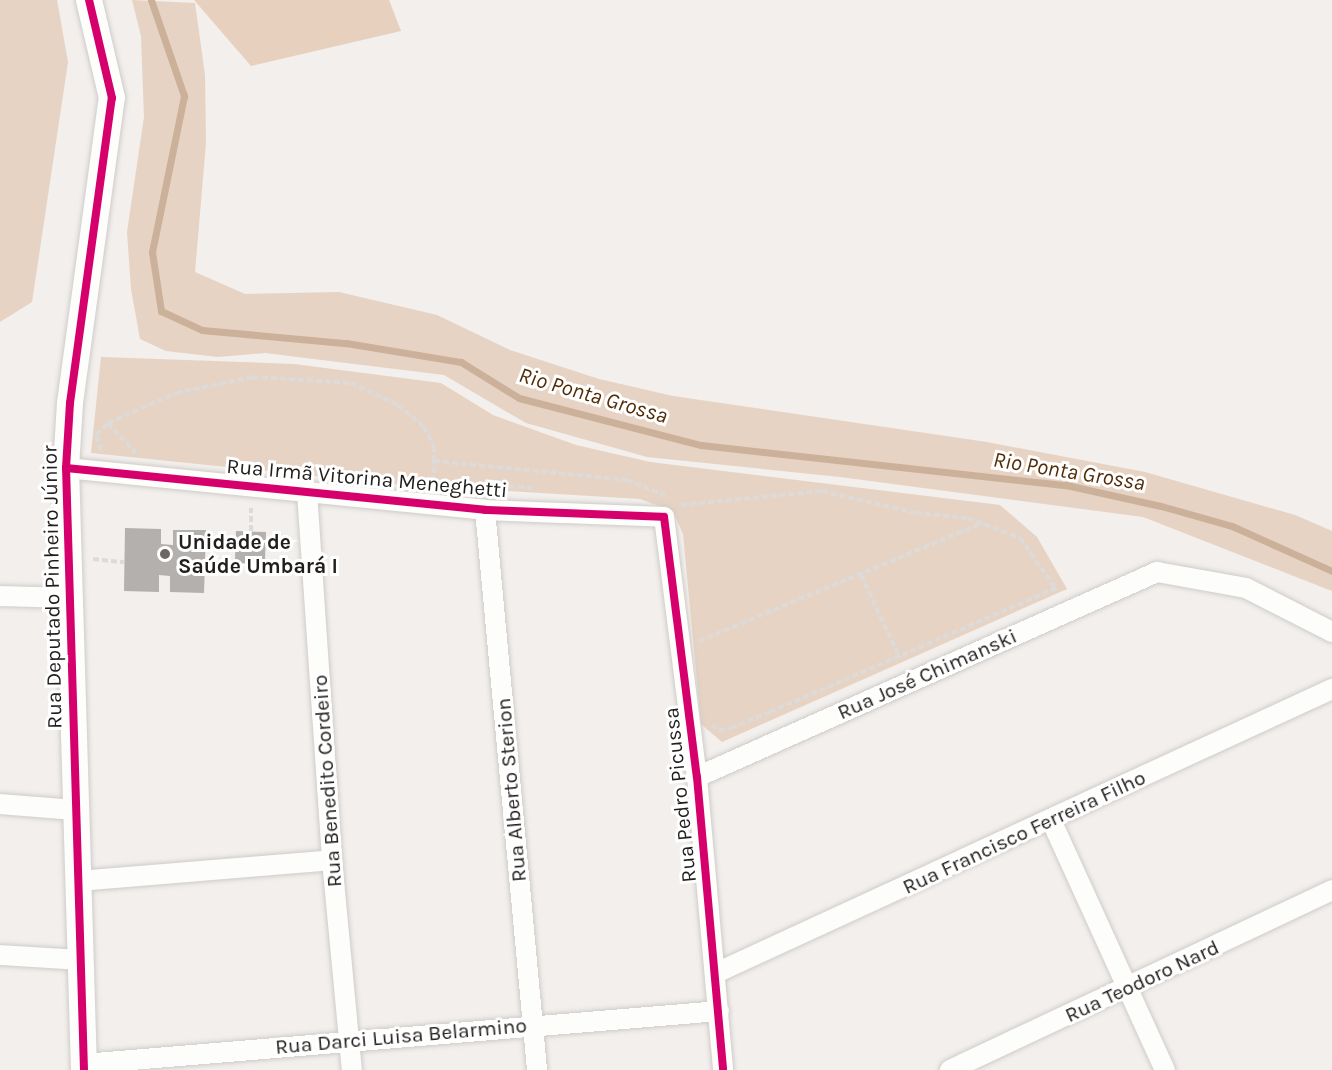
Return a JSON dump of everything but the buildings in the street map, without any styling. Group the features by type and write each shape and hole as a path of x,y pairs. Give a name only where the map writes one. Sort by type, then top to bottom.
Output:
{"street":[{"name":"Rua Deputado Pinheiro Júnior","path":"84,1067 66,468 70,403 112,98 89,0"},
{"name":"Rua Irmã Vitorina Meneghetti","path":"66,468 485,510 672,507"},
{"name":"Rua Benedito Cordeiro","path":"307,492 332,860 352,1070"},
{"name":"Rua Pedro Picussa","path":"672,507 723,1070"},
{"name":"Rua Alberto Sterion","path":"485,510 537,1070"},
{"name":"Rua José Chimanski","path":"697,777 1157,572 1246,588 1332,632"},
{"path":"0,596 70,598"},
{"name":"Rua Francisco Ferreira Filho","path":"716,973 1332,689"},
{"path":"0,804 75,810"},
{"path":"1051,820 1165,1070"},
{"path":"80,881 332,860"},
{"name":"Rua Teodoro Nard","path":"950,1070 1129,989 1332,890"},
{"path":"0,955 79,960"},
{"name":"Rua Darci Luisa Belarmino","path":"84,1067 349,1040 719,1011"}],"path":[{"path":"112,451 101,450 96,444 96,435 108,423 176,393 253,377 351,383 398,405 424,427 435,446 433,482"},
{"path":"108,423 136,453"},
{"path":"124,452 147,454"},
{"path":"434,460 627,480 672,507"},
{"path":"424,481 540,488"},
{"path":"650,497 672,507 822,490 875,505 984,523 1020,538 1056,588 1067,612"},
{"path":"699,641 984,523"},
{"path":"69,556 124,562"},
{"path":"861,575 900,658"},
{"path":"706,718 719,730 731,728 900,658 1056,588"},
{"path":"698,630 699,652"}],"shaded area":[{"path":"0,0 57,0 68,62 32,302 0,322"},
{"path":"132,0 195,3 205,75 206,143 195,272 245,294 339,292 437,315 510,350 599,379 673,396 987,442 1145,472 1295,515 1332,531 1332,591 1143,517 840,477 647,457 526,423 444,375 265,353 218,357 166,351 140,339 131,289 127,232 144,117 141,36"},
{"path":"194,0 389,0 401,31 251,66"},
{"path":"101,357 294,364 441,383 493,415 576,445 650,462 1000,505 1037,537 1067,589 722,742 701,724 683,534 673,511 640,499 393,484 91,453"}],"waterway":[{"name":"Rio Ponta Grossa","path":"151,0 184,96 152,252 161,311 202,330 346,343 461,362 519,398 701,445 1066,485 1161,506 1232,526 1332,571"}],"cycle path":[{"path":"84,1070 66,468 70,403 112,98 89,0"},
{"path":"66,468 485,510 664,517 697,777 723,1070"}],"place":[{"name":"Unidade de Saúde Umbará I","path":"165,554"}]}
